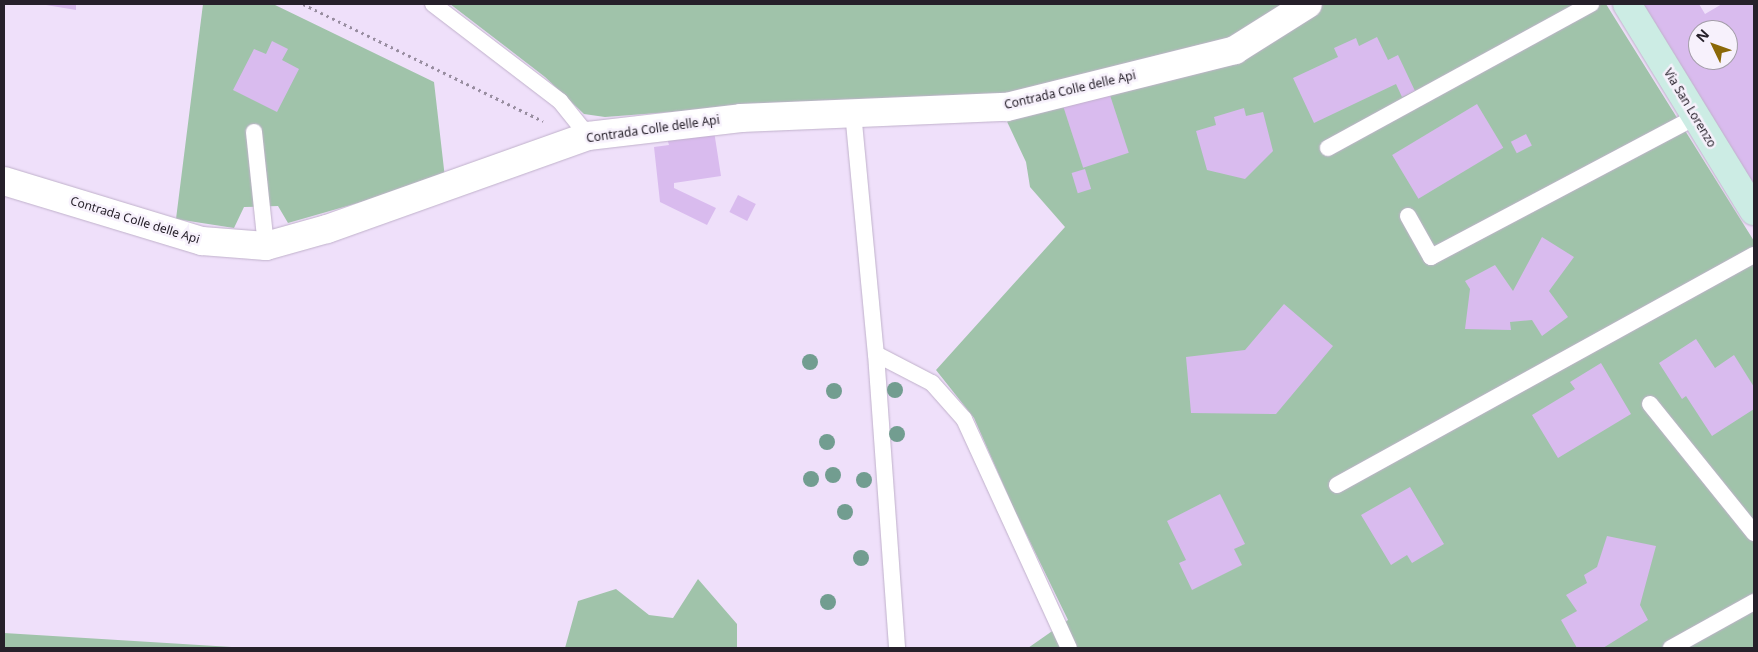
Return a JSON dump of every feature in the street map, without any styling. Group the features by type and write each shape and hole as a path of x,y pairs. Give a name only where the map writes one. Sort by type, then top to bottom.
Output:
{"street":[{"name":"Contrada Colle delle Api","path":"4,180 202,241 266,246 327,229 588,136 741,118 1007,107 1235,50 1308,4"},
{"name":"Via San Lorenzo","path":"1627,4 1754,211"}],"lane":[{"path":"433,4 560,101 588,136"},
{"path":"1328,148 1591,4"},
{"path":"852,112 876,354 897,648"},
{"path":"1408,216 1431,257 1695,117"},
{"path":"254,132 266,246"},
{"path":"1337,485 1754,255"},
{"path":"876,354 932,384 964,419 1069,648"},
{"path":"1650,404 1754,532"},
{"path":"1670,648 1754,602"}],"path":[{"path":"303,4 544,122 588,136"}],"green space":[{"path":"203,4 273,4 434,82 445,178 288,223 278,206 244,207 234,228 176,219"},
{"path":"450,4 1292,4 1228,40 1007,97 737,107 605,117 584,114 545,77"},
{"path":"1316,4 1606,4 1754,241 1754,648 1028,648 1068,620 1014,509 974,418 936,370 1065,227 1030,187 1026,162 1003,113 1236,53"},
{"path":"698,579 737,624 737,648 565,648 578,601 616,589 649,615 673,618"},
{"path":"4,633 248,648 4,648"}],"building":[{"path":"40,4 76,4 76,10"},
{"path":"1640,4 1699,4 1705,14 1722,4 1754,4 1754,182 1749,185"},
{"path":"1377,37 1388,60 1398,55 1415,91 1402,97 1396,84 1314,123 1293,78 1338,57 1334,48 1356,38 1359,46"},
{"path":"272,41 288,49 282,60 299,69 277,112 233,90 254,49 266,54"},
{"path":"1109,92 1129,153 1083,168 1063,107"},
{"path":"1477,104 1503,148 1418,199 1392,155"},
{"path":"1244,108 1246,116 1263,112 1273,151 1245,179 1207,170 1196,131 1216,125 1214,117"},
{"path":"714,131 721,176 674,183 674,188 716,208 707,225 660,202 654,147 669,145 667,138"},
{"path":"1526,134 1532,146 1517,153 1511,142"},
{"path":"1085,169 1091,189 1078,193 1072,173"},
{"path":"738,195 756,204 747,221 729,212"},
{"path":"1542,237 1574,257 1549,291 1568,317 1542,336 1532,320 1510,322 1511,330 1465,329 1470,289 1465,281 1495,265 1513,291"},
{"path":"1284,304 1333,346 1276,414 1191,413 1186,357 1245,350"},
{"path":"1696,339 1715,368 1734,355 1754,387 1754,409 1712,436 1686,396 1682,399 1659,363"},
{"path":"1601,363 1631,414 1558,458 1532,415 1575,389 1570,382"},
{"path":"1410,487 1444,544 1412,563 1407,555 1391,565 1361,515"},
{"path":"1220,494 1245,544 1234,549 1242,565 1192,590 1179,563 1186,560 1167,521"},
{"path":"1607,536 1656,546 1640,605 1648,620 1603,648 1577,648 1561,620 1577,611 1566,595 1587,583 1584,575 1597,567"}]}
